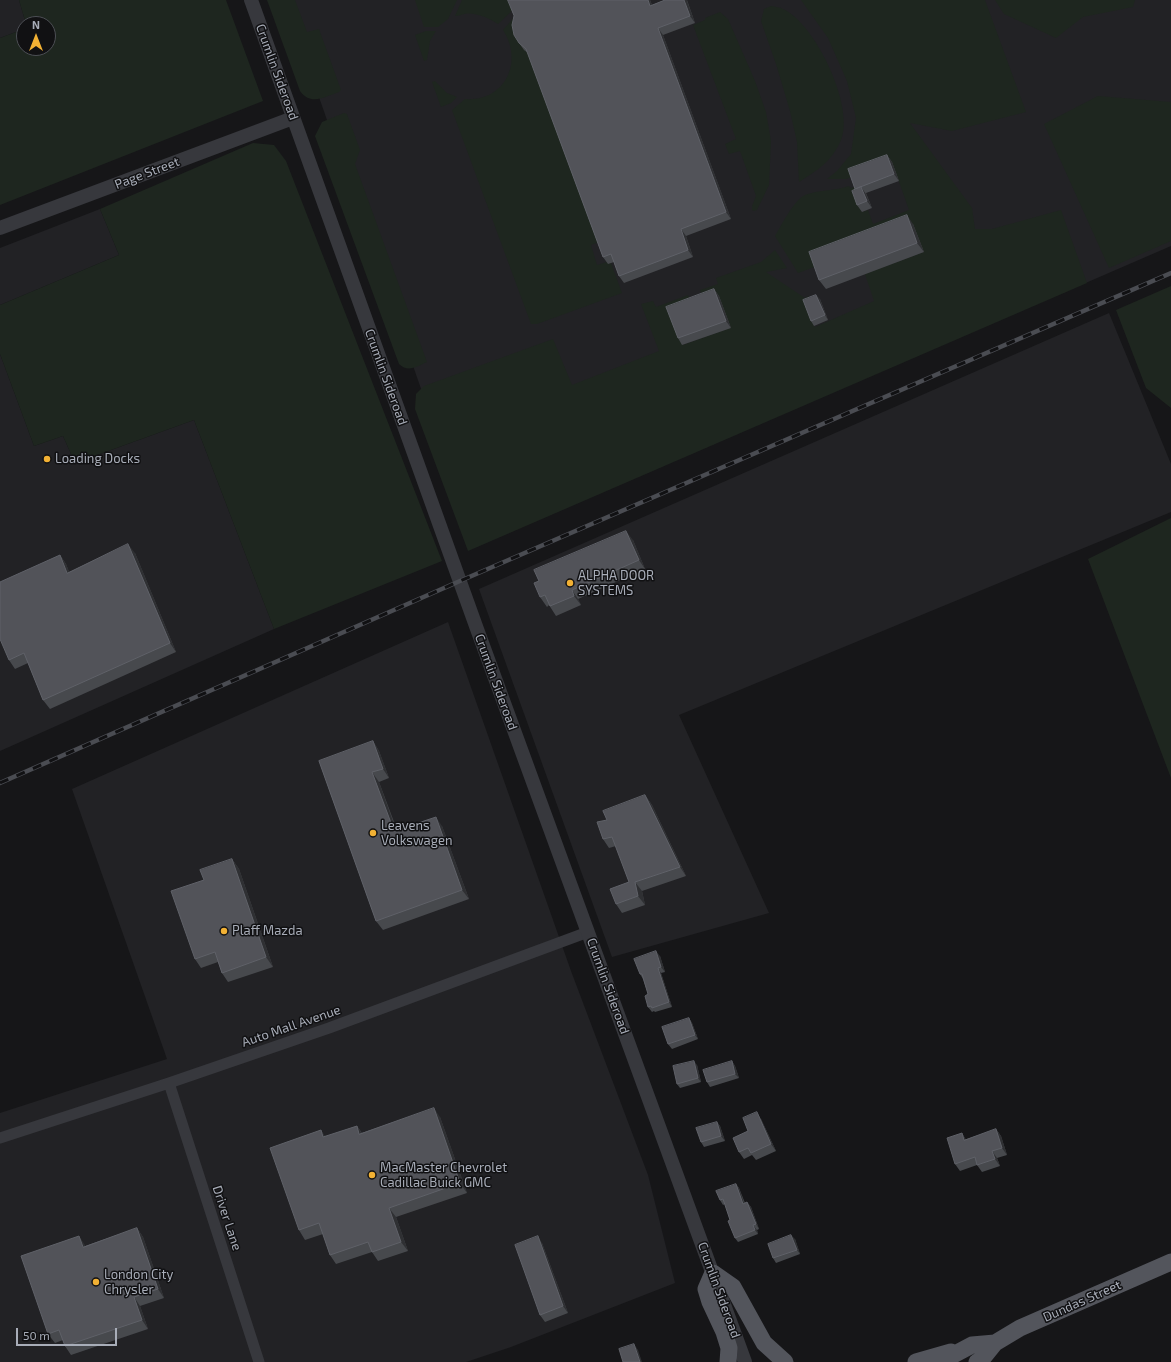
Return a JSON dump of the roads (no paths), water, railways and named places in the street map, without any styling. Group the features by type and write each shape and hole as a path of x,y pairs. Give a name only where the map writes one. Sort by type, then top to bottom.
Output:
{"main road":[{"name":"Dundas Street","path":"978,1362 982,1360 995,1343 1020,1328 1171,1262"},
{"path":"728,1362 729,1348 706,1289 713,1273 733,1287 764,1343 785,1362"},
{"name":"Dundas Street","path":"940,1362 972,1345 995,1343"},
{"path":"916,1362 972,1345"}],"street":[{"name":"Crumlin Sideroad","path":"251,0 477,629 745,1362"},
{"name":"Page Street","path":"0,228 293,118"},
{"name":"Auto Mall Avenue","path":"0,1138 169,1084 330,1028 588,932"},
{"name":"Driver Lane","path":"169,1084 259,1362"}],"railway":[{"path":"0,783 460,581 1171,273"}],"place":[{"name":"Loading Docks","path":"47,459"},
{"name":"ALPHA DOOR SYSTEMS","path":"570,583"},
{"name":"Leavens Volkswagen","path":"373,833"},
{"name":"Plaff Mazda","path":"224,931"},
{"name":"MacMaster Chevrolet Cadillac Buick GMC","path":"372,1175"},
{"name":"London City Chrysler","path":"96,1282"}]}
